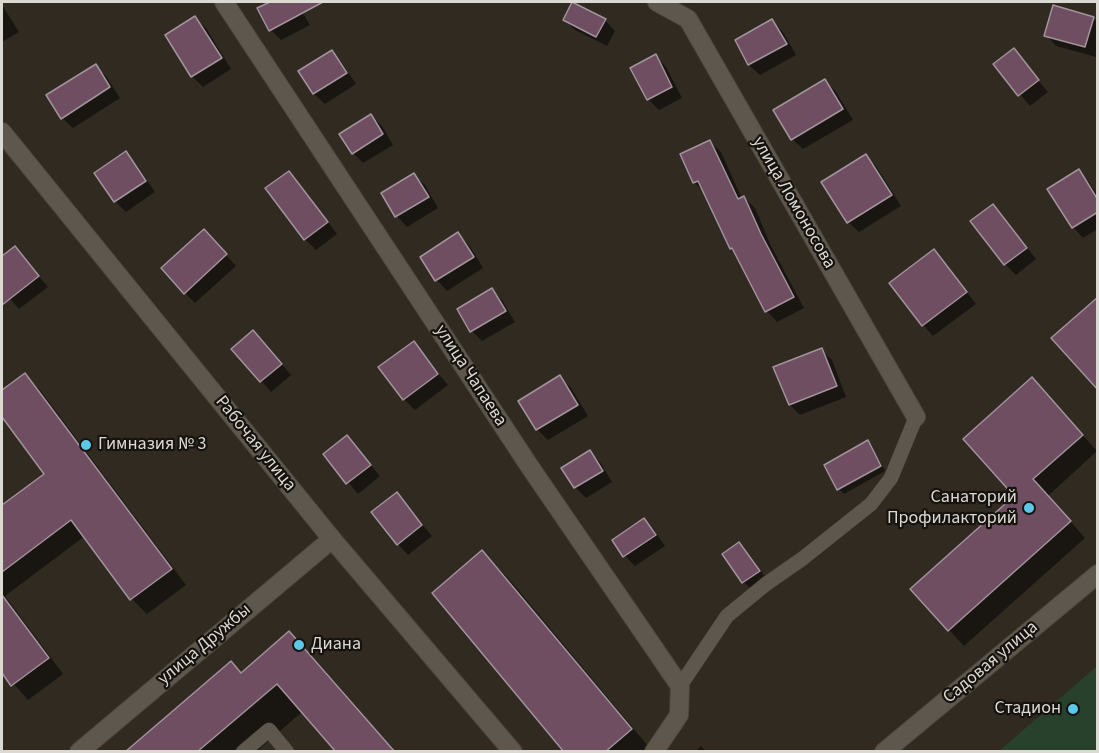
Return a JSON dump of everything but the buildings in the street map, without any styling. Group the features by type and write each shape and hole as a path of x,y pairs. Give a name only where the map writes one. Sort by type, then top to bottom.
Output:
{"street":[{"name":"улица Чапаева","path":"224,2 530,467 681,686"},
{"name":"улица Ломоносова","path":"657,2 688,19 916,417"},
{"name":"Рабочая улица","path":"2,132 332,539 513,752"},
{"name":"улица Дружбы","path":"79,752 332,539"},
{"name":"Садовая улица","path":"884,752 1098,574"},
{"path":"654,752 679,715 681,686"}],"lane":[{"path":"681,686 727,616 871,504 891,478 916,417"},
{"path":"243,752 269,730 287,752"}],"green space":[{"name":"Стадион","path":"1097,666 1097,751 999,751"}],"place":[{"name":"Гимназия № 3","path":"86,445"},
{"name":"Санаторий Профилакторий","path":"1029,508"},
{"name":"Диана","path":"299,645"},
{"name":"Стадион","path":"1073,709"}]}
